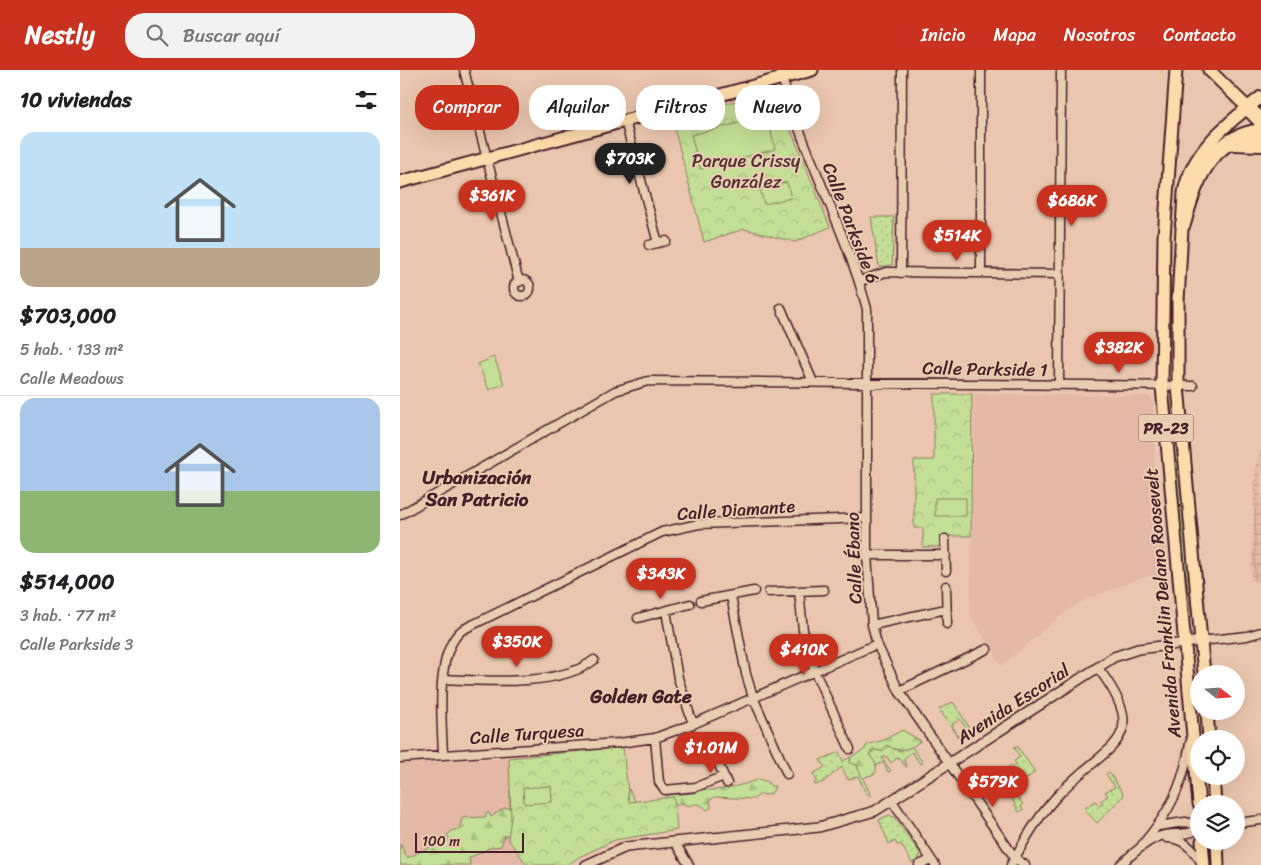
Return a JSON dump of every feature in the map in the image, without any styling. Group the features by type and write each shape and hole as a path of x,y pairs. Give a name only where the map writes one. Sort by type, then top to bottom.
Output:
{"highway":[{"path":"1247,108 1261,121"},
{"path":"1183,224 1196,180 1206,164 1228,144 1244,136 1261,131"},
{"path":"1228,144 1261,144"}],"main road":[{"path":"626,120 781,74 812,70"},
{"name":"Avenida Franklin Delano Roosevelt","path":"1176,70 1164,237 1162,386 1192,730"},
{"path":"1209,70 1247,108"},
{"name":"Avenida Franklin Delano Roosevelt","path":"1203,665 1178,386 1178,301 1187,178 1192,165 1207,146 1261,97"},
{"path":"400,182 591,130"},
{"path":"1202,850 1203,865"},
{"path":"1217,850 1218,865"}],"street":[{"path":"464,70 519,282"},
{"path":"901,272 902,70"},
{"path":"981,70 981,273"},
{"path":"1060,385 1062,70"},
{"name":"Calle Parkside 6","path":"781,74 802,139 860,281 867,309 868,383"},
{"path":"626,128 658,243"},
{"path":"860,281 886,272 1060,274"},
{"path":"782,308 813,382"},
{"name":"Calle Parkside 1","path":"400,515 615,391 648,381 1193,386"},
{"name":"Calle Ébano","path":"868,383 867,555 872,625 877,644 900,691 1013,861 1025,865"},
{"name":"Calle Diamante","path":"443,755 443,679 446,651 462,630 662,532 699,524 867,518"},
{"path":"946,539 946,571"},
{"path":"867,555 946,555"},
{"path":"946,586 947,624"},
{"path":"769,592 824,590"},
{"path":"701,601 754,591"},
{"path":"798,591 803,630 814,670 850,749"},
{"path":"731,596 740,652 753,697 787,774"},
{"path":"638,618 690,604"},
{"path":"872,625 946,609"},
{"path":"666,611 678,678 692,724"},
{"name":"Avenida Escorial","path":"586,865 626,848 674,841 819,828 860,816 892,801 1098,668 1126,652 1247,636 1261,632"},
{"name":"Calle Turquesa","path":"400,758 619,743 655,738 692,724 877,644"},
{"path":"900,691 986,649"},
{"path":"443,679 491,681 560,676 576,671 594,660"},
{"path":"1013,861 1040,817 1060,792 1106,755 1119,737 1123,714 1120,702 1115,691 1098,668"},
{"path":"655,738 659,782 665,790 696,787 726,779 715,756"},
{"path":"1120,865 1142,846 1158,826 1176,796 1185,769 1190,743"},
{"path":"892,801 933,862 919,865"},
{"path":"1245,821 1261,820"},
{"path":"1158,826 1185,822 1190,823"},
{"path":"1142,846 1160,836 1190,832"},
{"path":"1142,846 1160,838 1176,839 1194,851 1203,865"},
{"path":"674,841 689,865"}],"shaded area":[{"path":"975,394 1147,396 1151,398 1153,403 1156,512 1163,524 1167,576 1147,576 1086,599 1068,610 1001,666 970,614"},
{"path":"1261,449 1261,583 1251,580 1256,465"},
{"path":"509,758 511,817 508,839 527,865 400,865 400,764"}],"green space":[{"name":"Parque Crissy González","path":"735,101 735,130 791,130 830,227 795,242 744,229 704,242 675,130 725,130 725,104"},
{"path":"735,124 735,130 770,130 775,149 700,169 691,135 711,130 725,130 725,126"},
{"path":"787,182 791,198 764,204 760,189"},
{"path":"871,217 894,217 892,265 879,267"},
{"path":"494,357 504,384 489,390 478,364"},
{"path":"934,394 972,394 971,536 943,536 943,547 923,547 923,528 914,528 914,460 934,460"},
{"path":"1168,405 1171,405 1184,512 1192,620 1178,515"},
{"path":"935,498 966,498 966,516 935,516"},
{"path":"953,702 972,732 970,734 960,719 952,725 960,740 939,709"},
{"path":"902,730 921,741 900,750 887,745 883,751 873,750 869,755 875,764 875,774 862,778 857,765 850,763 851,757 864,750 867,745 884,740"},
{"path":"887,745 899,751 912,747 923,763 920,764 912,752 903,759 906,767 898,757 891,763 886,756 882,758 891,771 888,772 883,762 876,766 869,753 875,749 881,751"},
{"path":"1017,746 1035,772 1015,788 1017,792 1015,794 1023,804 1021,807 1023,810 1019,812 998,774 1012,765 1013,767 1017,765 1014,761 1020,757 1014,747"},
{"path":"623,747 629,802 674,797 677,830 615,840 579,857 568,865 527,865 508,839 511,817 509,758"},
{"path":"839,752 843,761 851,757 850,761 857,765 871,796 866,793 858,776 848,780 842,767 823,782 815,785 814,783 817,781 813,774 825,767 820,760"},
{"path":"1109,772 1124,795 1097,823 1084,809 1095,801 1100,806 1103,804 1101,801 1108,795 1105,792 1115,787 1106,774"},
{"path":"759,779 768,782 770,786 775,786 772,793 767,795 760,794 754,799 715,797 710,800 711,808 707,810 701,805 696,804 689,806 681,803 677,806 671,800 665,799 667,795 695,793 702,789 722,789"},
{"path":"551,786 552,802 524,804 523,788"},
{"path":"629,789 635,801 632,807 511,836 505,835 501,846 492,847 469,858 470,865 400,865 400,844 407,858 439,843 453,830 460,830 462,818 486,817 486,813 489,813 491,817 504,808 510,808 510,790 628,792"},
{"path":"889,815 894,817 920,853 919,859 912,863 901,844 897,845 895,841 889,844 879,820"}],"district":[{"name":"Urbanización San Patricio","path":"477,488"},
{"name":"Golden Gate","path":"641,696"}]}
